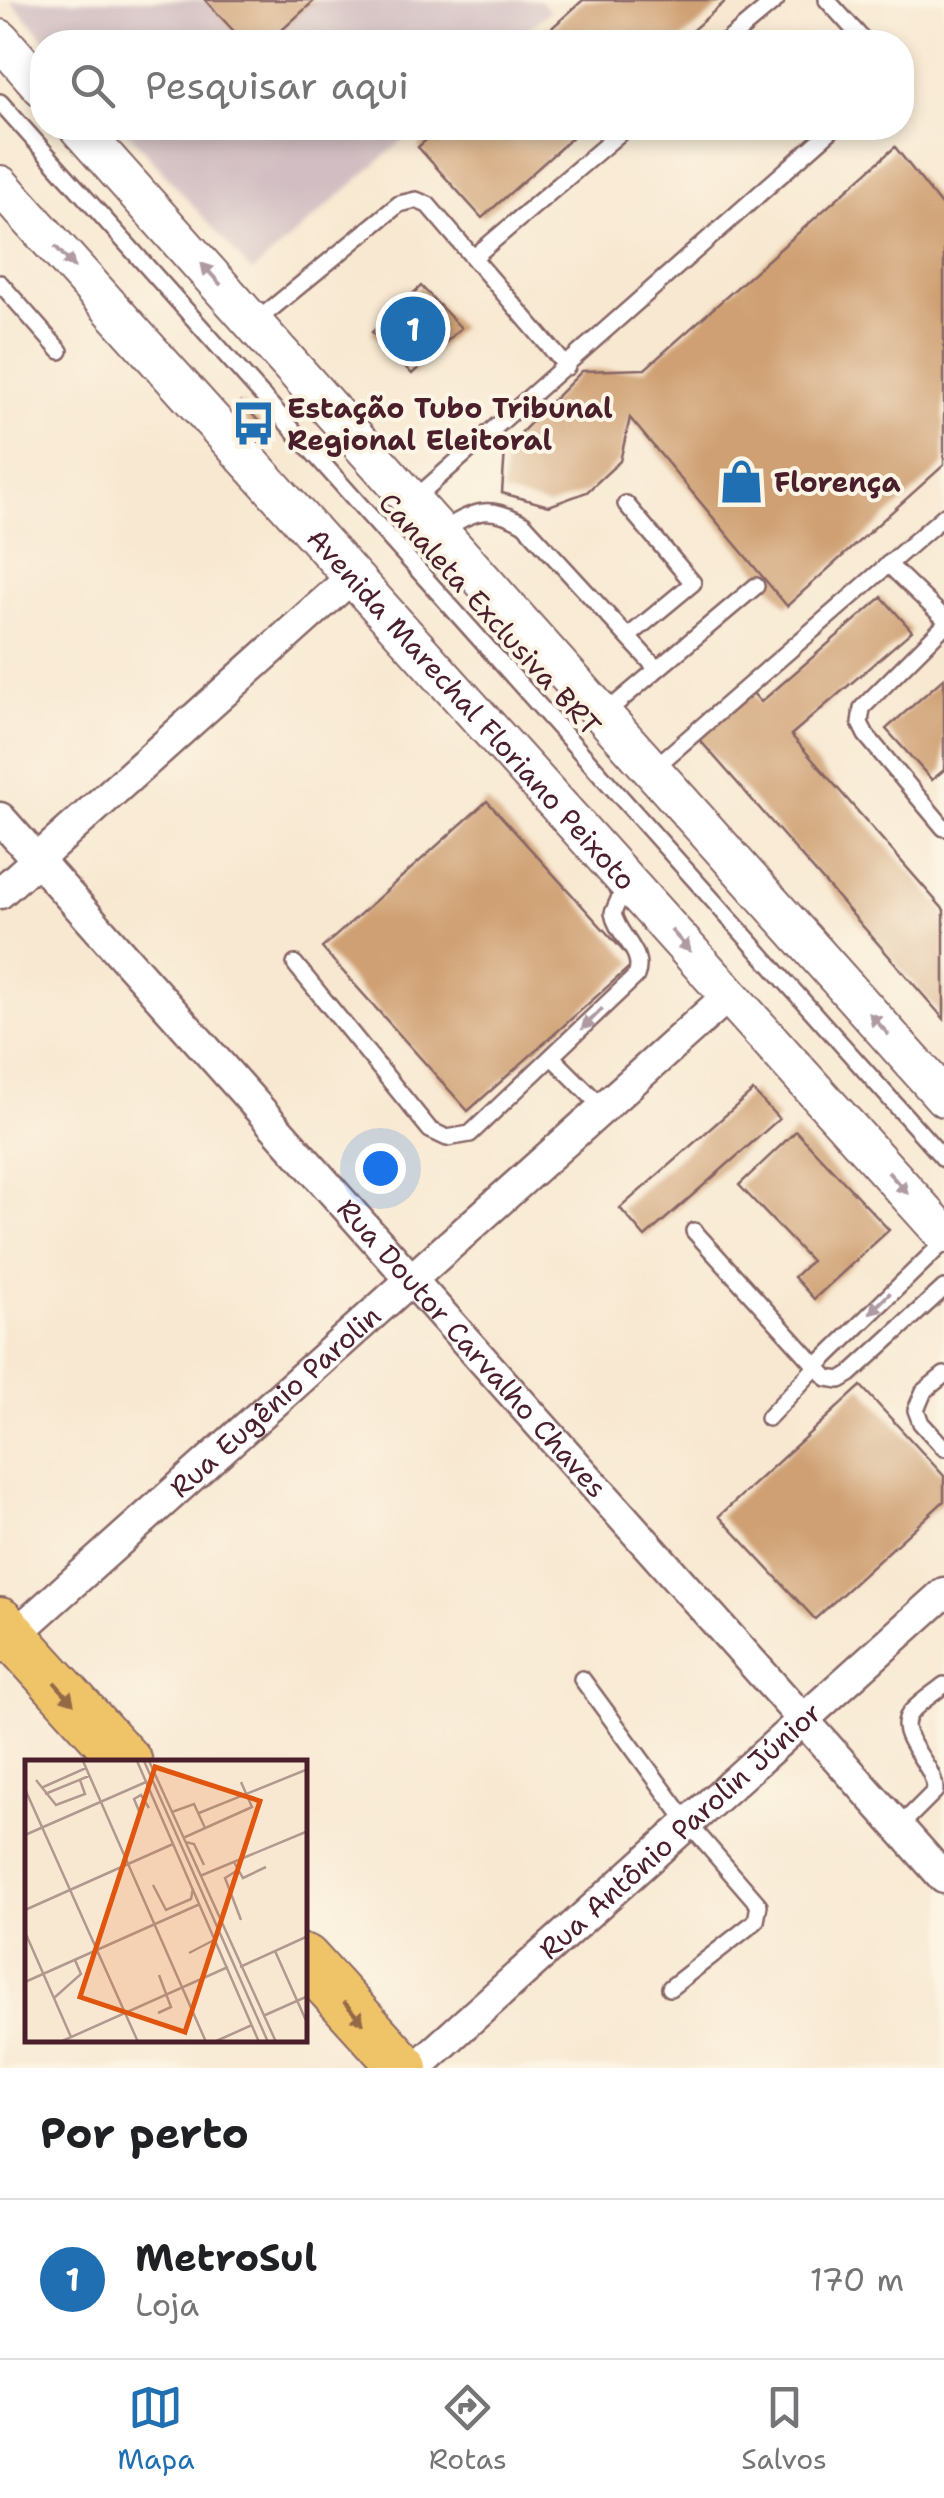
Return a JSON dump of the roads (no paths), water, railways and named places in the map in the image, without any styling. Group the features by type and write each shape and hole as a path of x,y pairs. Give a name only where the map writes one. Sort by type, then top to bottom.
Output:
{"main road":[{"path":"4,1636 125,1760"},
{"path":"308,1962 404,2068"}],"street":[{"path":"0,39 30,73"},
{"path":"90,140 944,1097"},
{"name":"Avenida Marechal Floriano Peixoto","path":"0,184 944,1234"},
{"path":"0,893 352,577"},
{"name":"Rua Doutor Carvalho Chaves","path":"0,818 944,1878"},
{"name":"Rua Eugênio Parolin","path":"4,1636 730,996"},
{"name":"Rua Antônio Parolin Júnior","path":"416,2068 944,1593"}],"lane":[{"path":"740,30 776,0"},
{"path":"827,0 854,30"},
{"name":"Canaleta Exclusiva BRT","path":"0,102 30,136"},
{"name":"Canaleta Exclusiva BRT","path":"34,140 944,1158"},
{"path":"474,257 612,140"},
{"path":"413,500 821,140"},
{"path":"254,323 399,204 416,200 428,206 567,367"},
{"path":"0,283 60,352"},
{"path":"626,504 693,583 630,636"},
{"path":"440,531 469,514 501,510 524,524 658,669"},
{"path":"653,768 944,516"},
{"path":"888,564 944,622 862,708 860,722 866,735 944,828"},
{"path":"604,714 756,586"},
{"path":"296,964 430,1130 448,1138 470,1134 636,976 640,966 636,953 620,934 613,913 627,881"},
{"path":"553,1058 603,1108"},
{"path":"694,1231 827,1378 840,1380 850,1374 944,1288"},
{"path":"768,1418 944,1242"},
{"path":"944,1374 924,1391 916,1410 944,1448"},
{"path":"582,1679 688,1824 759,1905 756,1921 670,1988"},
{"path":"899,1827 936,1791 936,1777 907,1736 904,1722 944,1685"}],"place":[{"name":"MetroSul","path":"413,329"},
{"name":"Estação Tubo Tribunal Regional Eleitoral","path":"254,424"},
{"name":"Florença","path":"741,482"}]}
